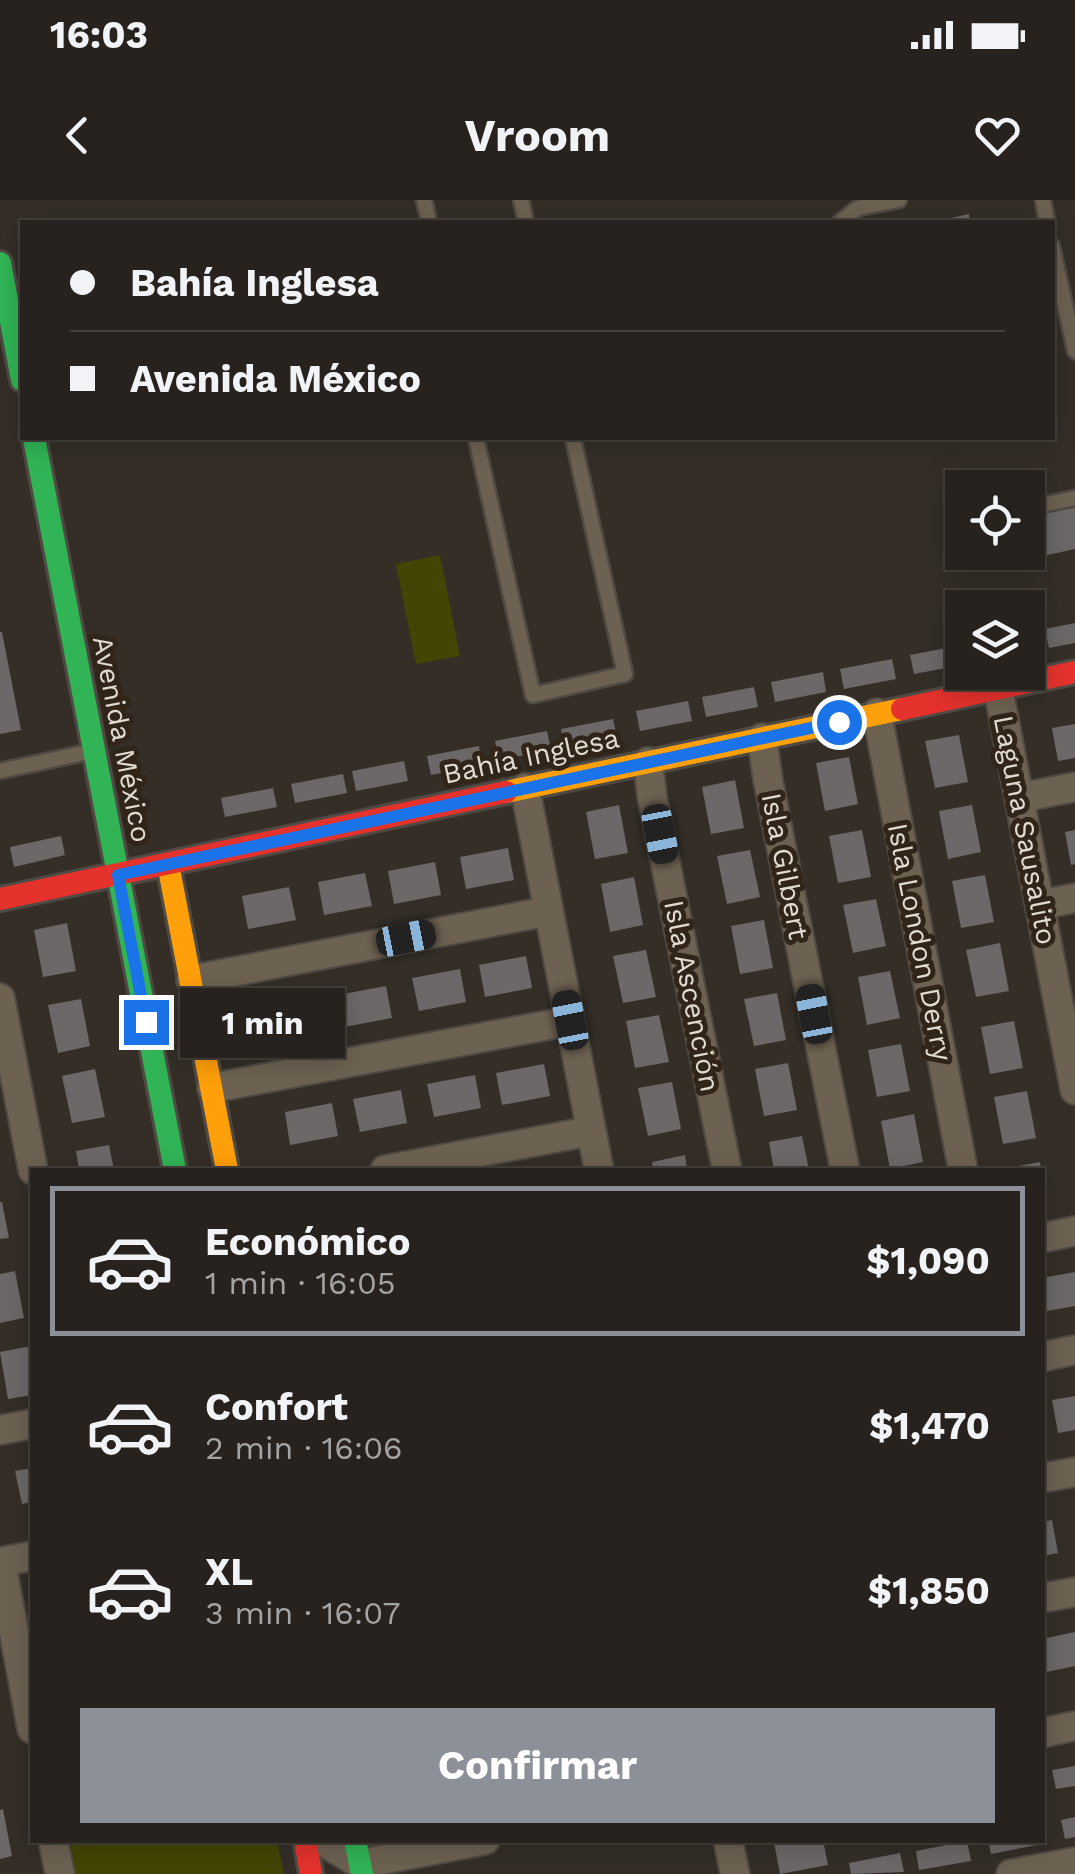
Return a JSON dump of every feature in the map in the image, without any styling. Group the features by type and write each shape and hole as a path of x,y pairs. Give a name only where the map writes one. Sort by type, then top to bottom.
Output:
{"street":[{"path":"0,263 19,387"},
{"name":"Avenida México","path":"34,440 175,1168"},
{"name":"Bahía Inglesa","path":"1045,678 1075,672"},
{"name":"Bahía Inglesa","path":"0,900 989,690"},
{"name":"Laguna Sausalito","path":"998,690 1040,905 1068,1012 1075,1090"},
{"name":"Isla London Derry","path":"877,714 964,1168"},
{"name":"Isla Gilbert","path":"762,738 844,1168"},
{"name":"Isla Ascención","path":"648,762 726,1168"},
{"path":"1019,798 1075,787"},
{"path":"526,788 599,1168"},
{"name":"Avenida México","path":"168,864 227,1168"},
{"path":"1040,905 1075,898"},
{"path":"191,980 549,911"},
{"path":"0,998 32,1168"},
{"path":"212,1088 570,1020"},
{"path":"406,1168 481,1161 591,1130"},
{"path":"1045,1237 1075,1232"},
{"path":"1045,1356 1075,1350"},
{"path":"0,1430 30,1424"},
{"path":"1045,1477 1075,1472"},
{"path":"30,1556 1,1562 30,1717"},
{"path":"1045,1597 1075,1592"},
{"path":"1045,1731 1075,1726"},
{"path":"55,1843 60,1874"},
{"path":"305,1843 311,1874"},
{"path":"327,1843 359,1859 465,1843"},
{"path":"729,1843 735,1874"},
{"path":"1011,1874 1075,1862"}],"lane":[{"path":"857,204 899,200"},
{"path":"1055,260 1075,352"},
{"path":"476,440 533,696 626,674 573,440"},
{"path":"1045,504 1075,498"},
{"path":"0,771 94,750"}],"shaded area":[{"path":"440,555 460,656 416,664 396,564"},
{"path":"71,1843 278,1843 284,1874 76,1874"}],"building":[{"path":"969,214 970,220 942,220"},
{"path":"1075,503 1075,549 1045,555 1045,509"},
{"path":"1075,623 1075,643 1049,648 1045,629"},
{"path":"0,632 21,730 0,734"},
{"path":"945,648 945,668 914,674 910,655"},
{"path":"892,659 896,679 844,689 840,669"},
{"path":"823,672 826,692 775,702 771,682"},
{"path":"754,687 758,707 706,717 702,697"},
{"path":"688,701 692,721 640,731 636,711"},
{"path":"613,719 617,738 565,748 561,729"},
{"path":"1075,724 1075,758 1058,761 1052,728"},
{"path":"547,731 551,750 499,760 495,741"},
{"path":"959,735 968,782 935,788 925,741"},
{"path":"479,746 482,765 431,775 427,756"},
{"path":"849,757 858,804 825,811 816,763"},
{"path":"404,761 408,781 356,791 352,771"},
{"path":"343,774 347,793 295,803 291,784"},
{"path":"735,780 744,828 711,834 702,787"},
{"path":"273,788 277,807 225,817 221,798"},
{"path":"619,805 628,853 595,859 586,812"},
{"path":"972,805 981,852 948,859 939,811"},
{"path":"862,830 871,877 838,883 829,836"},
{"path":"1075,830 1075,864 1071,865 1065,832"},
{"path":"61,836 65,855 14,867 10,847"},
{"path":"508,848 514,880 466,889 460,857"},
{"path":"750,850 760,897 727,904 717,856"},
{"path":"435,862 441,895 394,904 388,871"},
{"path":"365,873 372,906 324,915 318,882"},
{"path":"985,875 994,922 961,928 952,881"},
{"path":"634,877 643,925 610,932 601,884"},
{"path":"289,887 296,920 248,929 242,896"},
{"path":"876,899 886,946 853,953 843,905"},
{"path":"764,920 773,968 740,974 731,926"},
{"path":"67,923 76,971 43,977 34,930"},
{"path":"1000,943 1009,991 976,997 966,950"},
{"path":"646,950 656,997 623,1003 613,956"},
{"path":"526,956 532,988 485,997 479,965"},
{"path":"460,969 466,1002 419,1011 412,978"},
{"path":"890,971 900,1018 867,1025 858,977"},
{"path":"386,986 392,1018 344,1027 338,995"},
{"path":"777,993 786,1040 754,1046 744,999"},
{"path":"314,998 321,1031 273,1040 267,1007"},
{"path":"81,999 90,1046 58,1053 48,1005"},
{"path":"659,1015 669,1062 635,1068 626,1021"},
{"path":"1014,1021 1023,1068 990,1074 981,1027"},
{"path":"901,1044 910,1091 877,1097 868,1050"},
{"path":"788,1063 797,1110 764,1116 755,1069"},
{"path":"544,1064 550,1096 502,1105 496,1073"},
{"path":"95,1069 105,1117 72,1123 62,1076"},
{"path":"475,1075 481,1108 434,1117 427,1084"},
{"path":"672,1082 681,1129 648,1136 638,1088"},
{"path":"401,1090 407,1123 360,1132 353,1099"},
{"path":"1027,1091 1036,1138 1003,1144 994,1097"},
{"path":"332,1103 338,1136 290,1145 285,1112"},
{"path":"914,1114 923,1162 890,1168 881,1121"},
{"path":"802,1136 809,1168 774,1168 769,1142"},
{"path":"109,1145 114,1168 79,1168 76,1151"},
{"path":"685,1155 687,1168 653,1168 652,1162"},
{"path":"1040,1162 1041,1168 1008,1168"},
{"path":"2,1202 9,1238 0,1239"},
{"path":"15,1271 24,1318 0,1323 0,1274"},
{"path":"1075,1272 1075,1306 1045,1311 1045,1277"},
{"path":"30,1346 30,1395 8,1399 0,1352"},
{"path":"1075,1396 1075,1430 1058,1433 1052,1400"},
{"path":"30,1468 30,1502 22,1504 15,1471"},
{"path":"1052,1520 1058,1553 1045,1555 1045,1521"},
{"path":"1075,1632 1075,1666 1045,1672 1045,1638"},
{"path":"1075,1766 1075,1786 1056,1789 1052,1770"},
{"path":"3,1809 12,1856 0,1859 0,1810"},
{"path":"1075,1817 1075,1837 1065,1839 1061,1820"},
{"path":"774,1843 824,1843 828,1865 780,1874"},
{"path":"967,1843 971,1861 919,1870 916,1851"},
{"path":"989,1843 1042,1843 1042,1844 991,1854"},
{"path":"900,1853 904,1872 851,1874 849,1863"}],"traffic: fast":[{"path":"0,263 20,369"},
{"path":"34,440 175,1168"},
{"path":"356,1843 362,1874"}],"traffic: slow":[{"path":"506,792 902,709"},
{"path":"168,864 227,1168"}],"traffic: jam":[{"path":"902,709 1075,672"},
{"path":"0,899 506,792"},
{"path":"306,1843 311,1874"}],"route":[{"path":"146,1022 118,875 839,722"}]}
